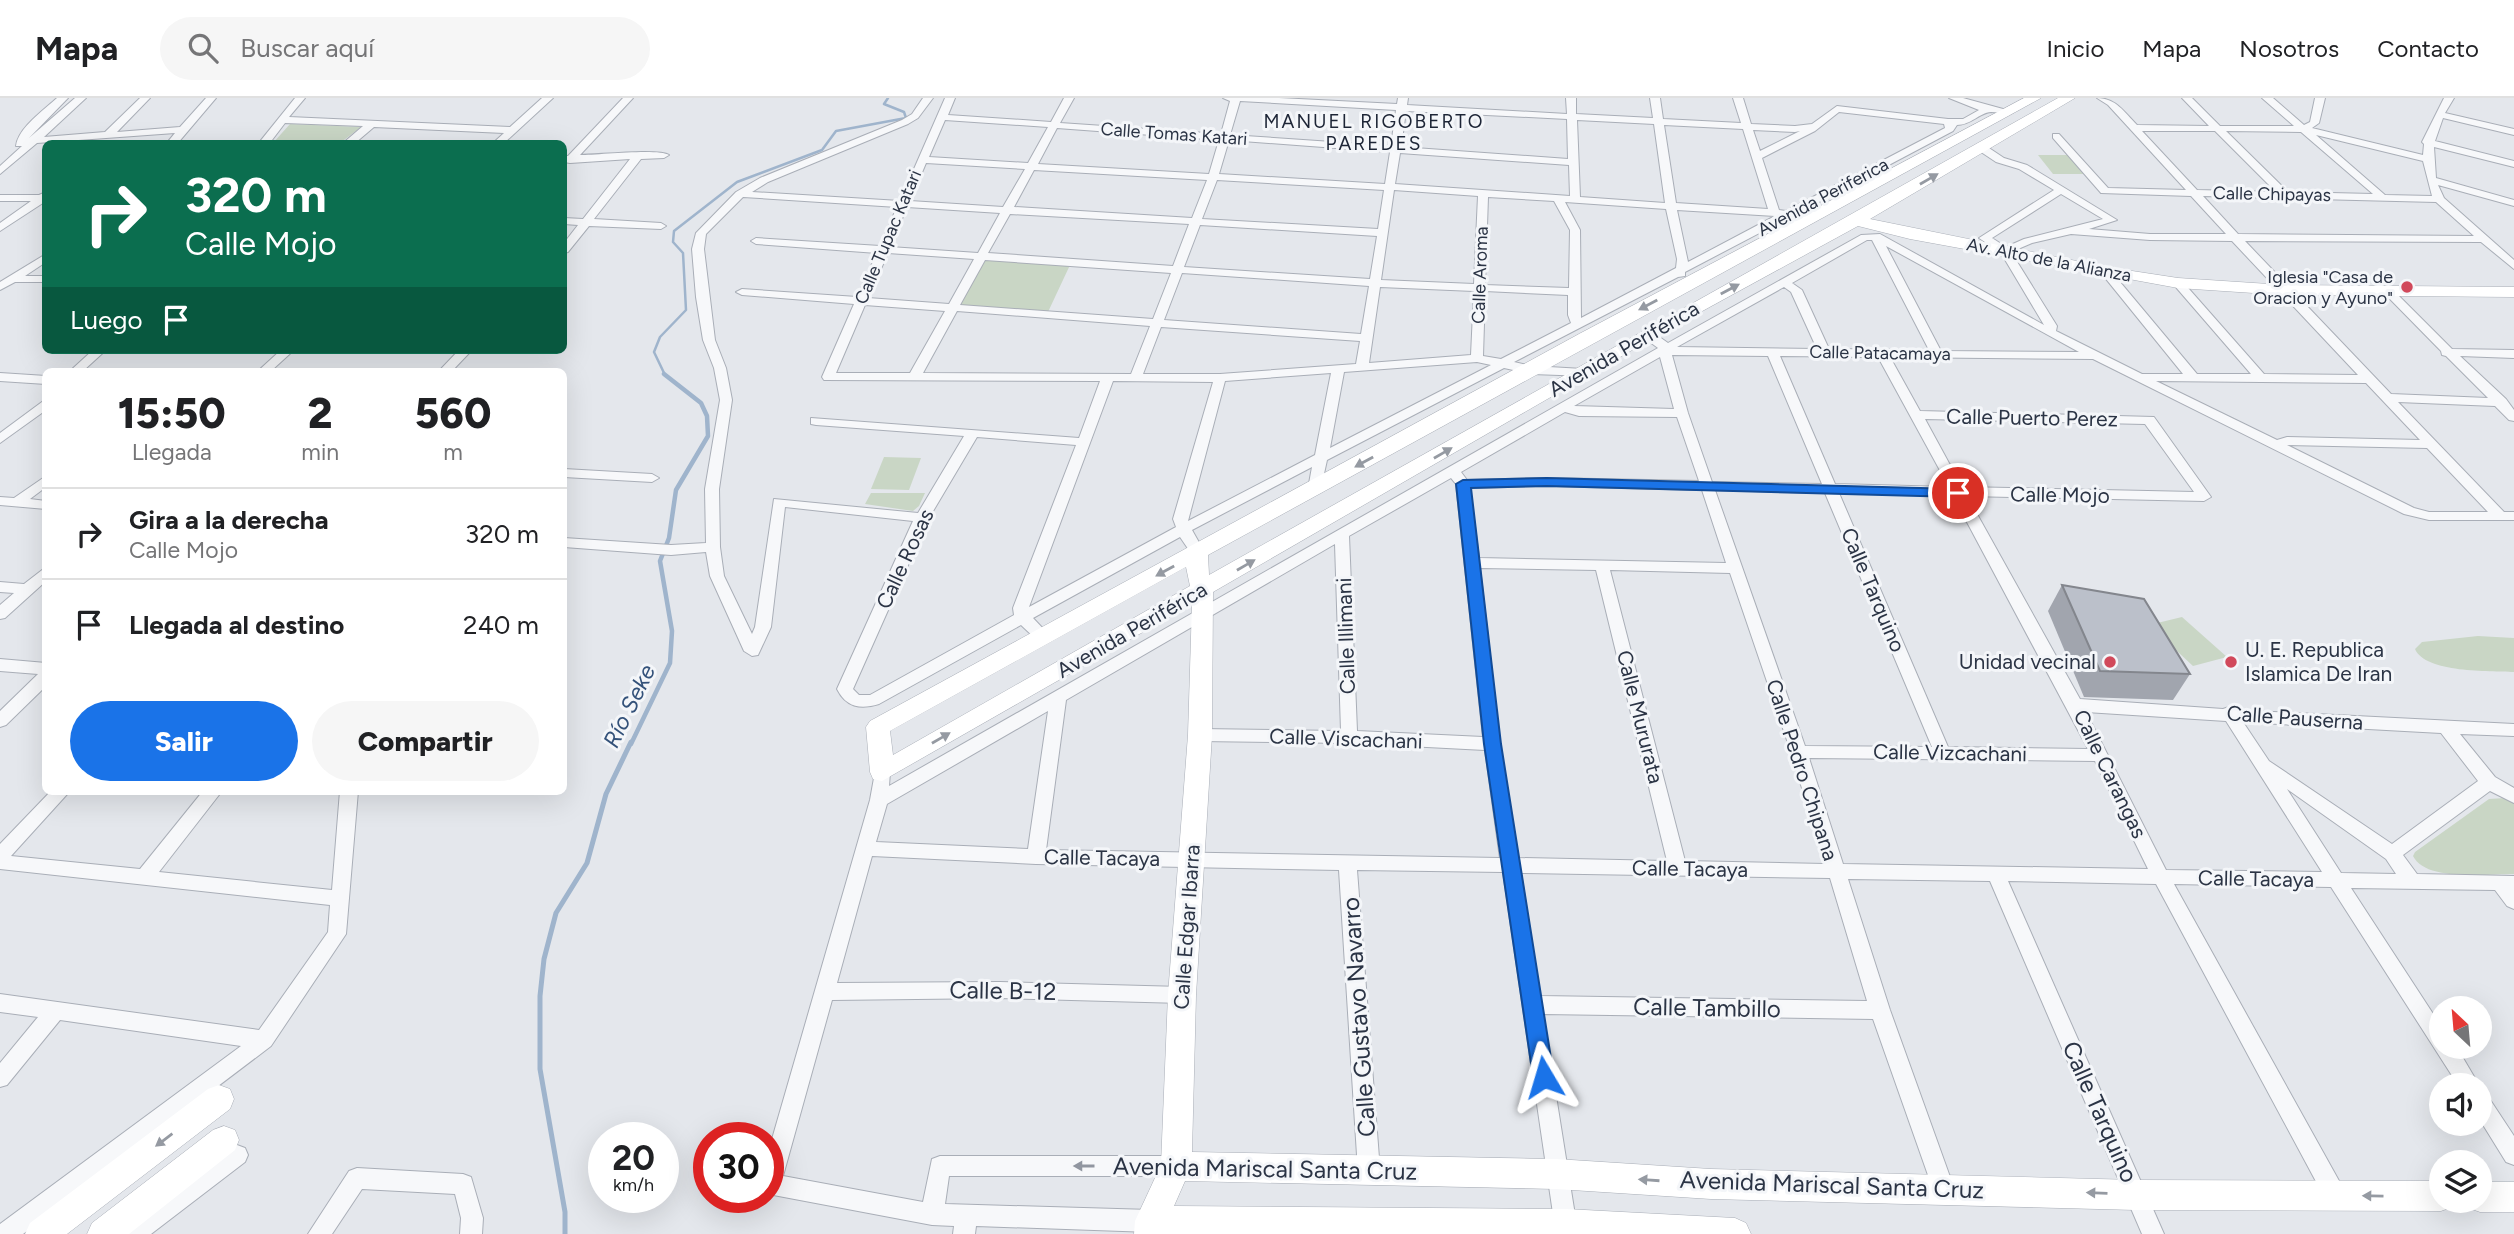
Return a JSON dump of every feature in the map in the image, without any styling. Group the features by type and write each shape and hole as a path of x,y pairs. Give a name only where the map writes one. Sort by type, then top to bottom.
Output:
{"street":[{"path":"2,156 22,141 34,124 63,98"},
{"path":"0,172 81,98"},
{"path":"103,140 145,98"},
{"path":"174,140 211,98"},
{"path":"266,140 300,98"},
{"path":"501,140 548,98"},
{"path":"568,158 628,98"},
{"path":"922,518 779,502 763,627 751,651 718,576 713,547 712,489 726,400 720,368 709,341 698,249 706,226 740,194 816,157 905,122 915,116 928,98"},
{"name":"Calle Tupac Katari","path":"915,376 828,377 950,98"},
{"path":"1069,98 915,376 1220,378 1477,358 1532,370 1583,373"},
{"path":"1228,98 1402,102 1484,112 1795,129 1815,126"},
{"path":"1136,377 1213,177 1236,98"},
{"path":"1484,112 1485,98"},
{"path":"1572,98 1576,200"},
{"path":"1655,98 1685,277"},
{"path":"1738,98 1774,212"},
{"path":"1954,98 1987,109 2009,112"},
{"path":"921,160 1390,187 1816,216 2034,98"},
{"name":"Avenida Periférica","path":"1816,216 1685,277 1532,370 878,727 882,772 1203,602 1647,334 1859,219 2068,98"},
{"path":"2102,98 2111,103 2428,443 2507,516"},
{"path":"2187,98 2284,194"},
{"path":"2267,98 2381,196"},
{"path":"2304,130 2314,123 2320,98"},
{"path":"2447,98 2427,142 2432,180 2439,199 2514,266"},
{"path":"1362,367 1398,149 1402,102"},
{"path":"1827,102 1837,109 1948,122 1965,122 1987,109"},
{"path":"1756,157 1809,132 1837,109"},
{"path":"2440,114 2514,132"},
{"name":"Calle Tomas Katari","path":"941,117 1575,162"},
{"path":"282,120 512,130"},
{"path":"1948,122 1975,131"},
{"name":"Avenida Periferica","path":"845,689 848,697 857,702 873,700 1183,529 1577,323 1685,277 1792,214 1950,129 1948,122"},
{"path":"352,140 372,124"},
{"path":"2133,128 2304,130 2430,160"},
{"path":"22,141 103,140 182,130"},
{"name":"Calle Chipayas","path":"2056,136 2105,191 2439,199"},
{"path":"2427,142 2514,164"},
{"path":"1982,148 2000,160 2023,167 2112,220 2028,241 2004,251"},
{"path":"567,246 639,155"},
{"path":"568,158 664,155"},
{"path":"2432,180 2514,203"},
{"path":"2050,333 2051,326 2004,251 1984,238 2062,189"},
{"name":"Calle Aroma","path":"1477,358 1483,193"},
{"path":"740,194 1384,233"},
{"path":"0,198 42,197"},
{"path":"0,228 42,199"},
{"path":"1559,199 1575,230 1573,315 1577,323"},
{"name":"Av. Alto de la Alianza","path":"1816,216 1859,219 1882,231 2004,251 2106,272 2178,283 2284,290"},
{"path":"567,221 661,226"},
{"path":"879,800 1058,697 1203,602 1458,477 1563,407 1866,237 1882,231"},
{"path":"1882,231 2050,333 2413,513 2429,516 2507,516"},
{"path":"1882,231 1937,354"},
{"path":"2073,231 2150,237 2482,239"},
{"path":"756,241 1374,283 1574,292"},
{"path":"0,287 6,279 42,259"},
{"path":"2106,272 2192,376"},
{"path":"6,279 42,279"},
{"path":"1785,283 1796,290 1824,352"},
{"path":"2178,283 2259,376"},
{"path":"2284,290 2514,292"},
{"path":"2388,291 2446,352 2514,417"},
{"path":"742,292 1366,338"},
{"path":"1647,334 1663,345 1664,351"},
{"name":"Calle Patacamaya","path":"1664,351 2097,356"},
{"name":"Calle Pedro Chipana","path":"1664,351 1706,487 1798,752 1880,1010 1943,1188"},
{"name":"Calle Tarquino","path":"1772,351 1942,752"},
{"path":"2446,352 2514,354"},
{"path":"79,368 95,354"},
{"path":"267,368 283,354"},
{"path":"448,368 462,354"},
{"name":"Calle Carangas","path":"1882,354 2075,705 2161,877 2335,1195"},
{"path":"1315,489 1338,369"},
{"path":"0,377 42,380"},
{"path":"1044,637 1023,617 1023,602 1108,377"},
{"path":"2141,377 2368,379"},
{"path":"1198,553 1180,519 1220,378"},
{"path":"2388,398 2514,402"},
{"path":"0,439 42,406"},
{"path":"1563,407 1579,412 1682,413"},
{"name":"Calle Puerto Perez","path":"1916,415 2149,420"},
{"name":"Calle Mojo","path":"1458,477 1706,487 2204,497 2149,420"},
{"path":"816,421 1085,442"},
{"name":"Calle Rosas","path":"845,689 922,518 972,434"},
{"path":"2275,445 2287,441 2428,443"},
{"path":"567,473 652,478"},
{"path":"1458,477 1473,563 1492,744 1534,1005 1556,1174 1567,1229"},
{"path":"18,502 42,483"},
{"path":"0,501 42,505"},
{"name":"Calle Illimani","path":"1342,535 1349,737"},
{"path":"567,542 671,550 713,547"},
{"name":"Calle Edgar Ibarra","path":"1150,1228 1176,1166 1182,995 1200,735 1203,602 1196,569 1198,553"},
{"path":"1473,563 1735,568"},
{"name":"Calle Mururata","path":"1602,566 1678,869"},
{"path":"0,614 42,576"},
{"path":"0,587 27,589"},
{"path":"0,666 42,669"},
{"path":"0,721 42,681"},
{"path":"1036,857 1058,697"},
{"name":"Calle Pauserna","path":"2075,705 2514,730"},
{"path":"2229,713 2429,1025"},
{"path":"2446,728 2489,782 2514,796"},
{"name":"Calle Viscachani","path":"1200,735 1349,737 1492,744"},
{"name":"Calle Vizcachani","path":"1798,752 2101,755"},
{"path":"2262,763 2392,854 2413,882"},
{"path":"882,772 879,800 770,1184 932,1214 966,1225 1567,1229 1735,1234"},
{"path":"2392,854 2489,782"},
{"path":"0,856 57,795"},
{"path":"143,879 210,795"},
{"path":"5,1234 264,1040 337,934 349,795"},
{"name":"Calle Tacaya","path":"865,849 1036,857 2507,883"},
{"path":"0,862 339,898"},
{"name":"Calle Gustavo Navarro","path":"1348,863 1369,1171"},
{"name":"Calle Tarquino","path":"1996,875 2153,1234"},
{"path":"2507,883 2514,901"},
{"name":"Calle B-12","path":"825,992 1000,990 1182,995"},
{"path":"0,1003 264,1040"},
{"name":"Calle Tambillo","path":"1534,1005 1880,1010"},
{"path":"0,1078 57,1009"},
{"path":"41,1234 219,1099"},
{"path":"2492,1121 2514,1155"},
{"path":"133,1234 230,1147"},
{"path":"103,1234 230,1147"},
{"name":"Avenida Mariscal Santa Cruz","path":"932,1214 940,1166 1176,1166 1556,1174 1711,1184 2136,1195 2429,1196"},
{"path":"320,1234 357,1178 463,1184 472,1218 471,1234"},
{"path":"2492,1197 2514,1197"},
{"path":"146,1234 162,1209"}],"green space":[{"path":"290,124 361,127 344,140 276,140"},
{"path":"2038,155 2068,155 2084,174 2053,174"},
{"path":"985,259 1070,265 1048,312 960,306"},
{"path":"884,457 921,458 909,490 871,489"},
{"path":"871,493 925,493 919,506 913,511 865,504"},
{"path":"2182,617 2227,657 2193,666 2149,625"},
{"path":"2478,636 2514,638 2514,672 2444,667 2421,657 2415,649 2422,642"},
{"path":"2505,798 2514,803 2514,874 2444,873 2430,870 2413,856 2489,799"}],"building":[{"path":"2062,585 2144,599 2190,674 2100,671"}],"waterway":[{"name":"Río Seke","path":"665,375 654,352 660,337 686,310 683,253 673,242 674,231 737,182 822,150 836,131 906,118 904,112 884,104 888,98"},
{"name":"Río Seke","path":"631,744 670,663 672,631 660,561 669,538 676,490 708,436 707,416 701,403 665,375"},
{"name":"Río Seke","path":"565,1234 565,1212 540,1069 540,996 544,959 556,913 587,863 606,794 631,742"}],"place":[{"name":"Iglesia \"Casa de Oracion y Ayuno\"","path":"2407,287"},
{"name":"Unidad vecinal","path":"2110,662"},
{"name":"U. E. Republica Islamica De Iran","path":"2231,662"}],"district":[{"name":"MANUEL RIGOBERTO PAREDES","path":"1374,132"}],"route":[{"path":"1544,1077 1492,744 1463,484 1547,482 1958,493"}]}
